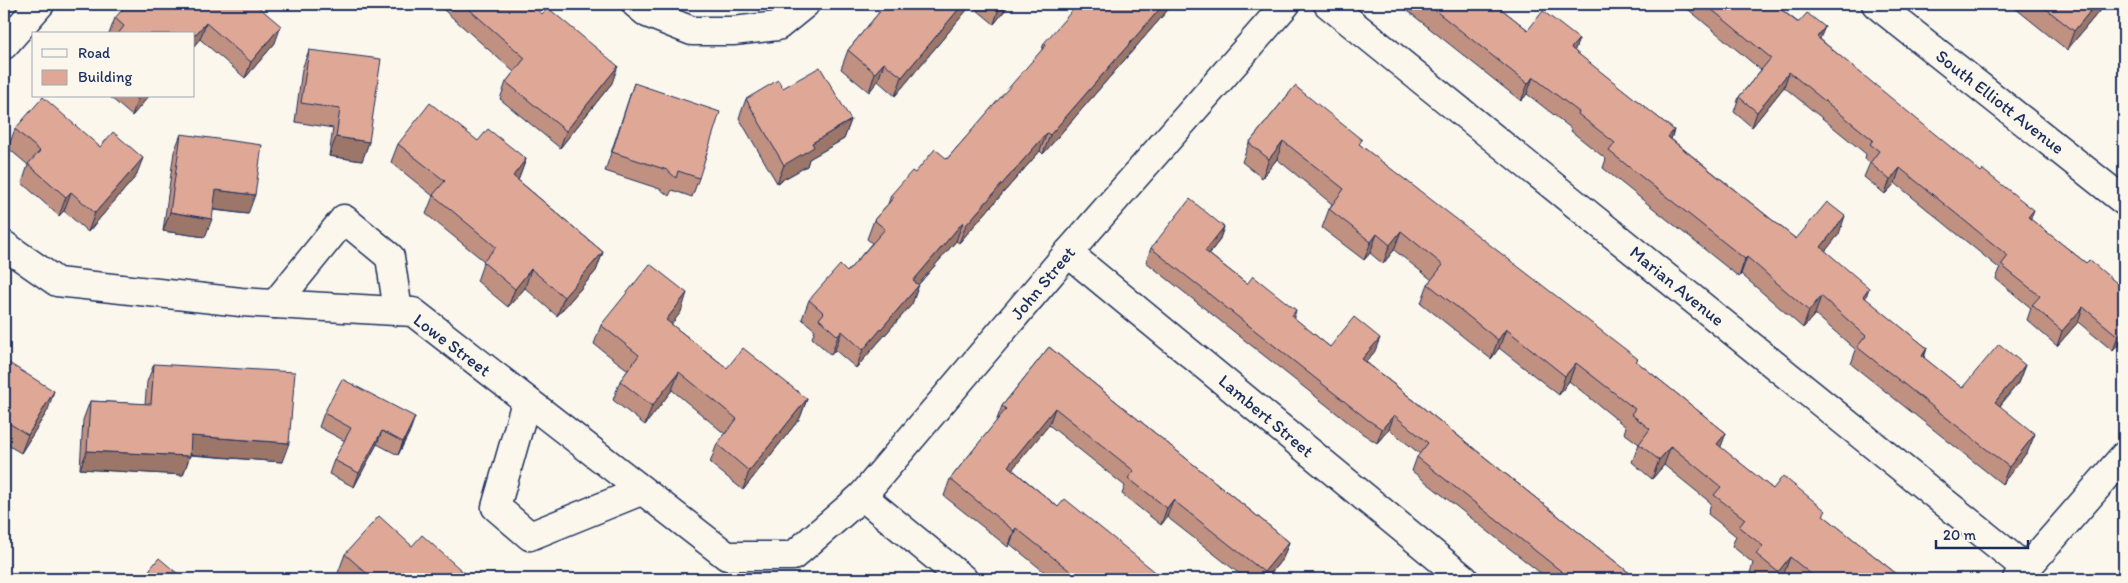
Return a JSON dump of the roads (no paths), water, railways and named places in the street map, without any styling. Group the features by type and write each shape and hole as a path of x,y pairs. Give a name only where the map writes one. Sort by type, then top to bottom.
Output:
{"street":[{"path":"4,45 40,4"},
{"path":"636,4 647,13 692,31 778,26 805,4"},
{"name":"John Street","path":"793,556 862,496 1068,252 1286,4"},
{"name":"Marian Avenue","path":"1328,4 2022,574"},
{"name":"South Elliott Avenue","path":"1876,4 2124,201"},
{"path":"275,304 344,219 390,257 398,312"},
{"name":"Lowe Street","path":"4,245 57,282 275,304 413,312 526,402 727,556 793,556"},
{"name":"Lambert Street","path":"1068,252 1464,579"},
{"path":"526,402 496,507 530,536 641,491"},
{"path":"2022,574 2124,456"},
{"path":"862,496 963,579"}]}
